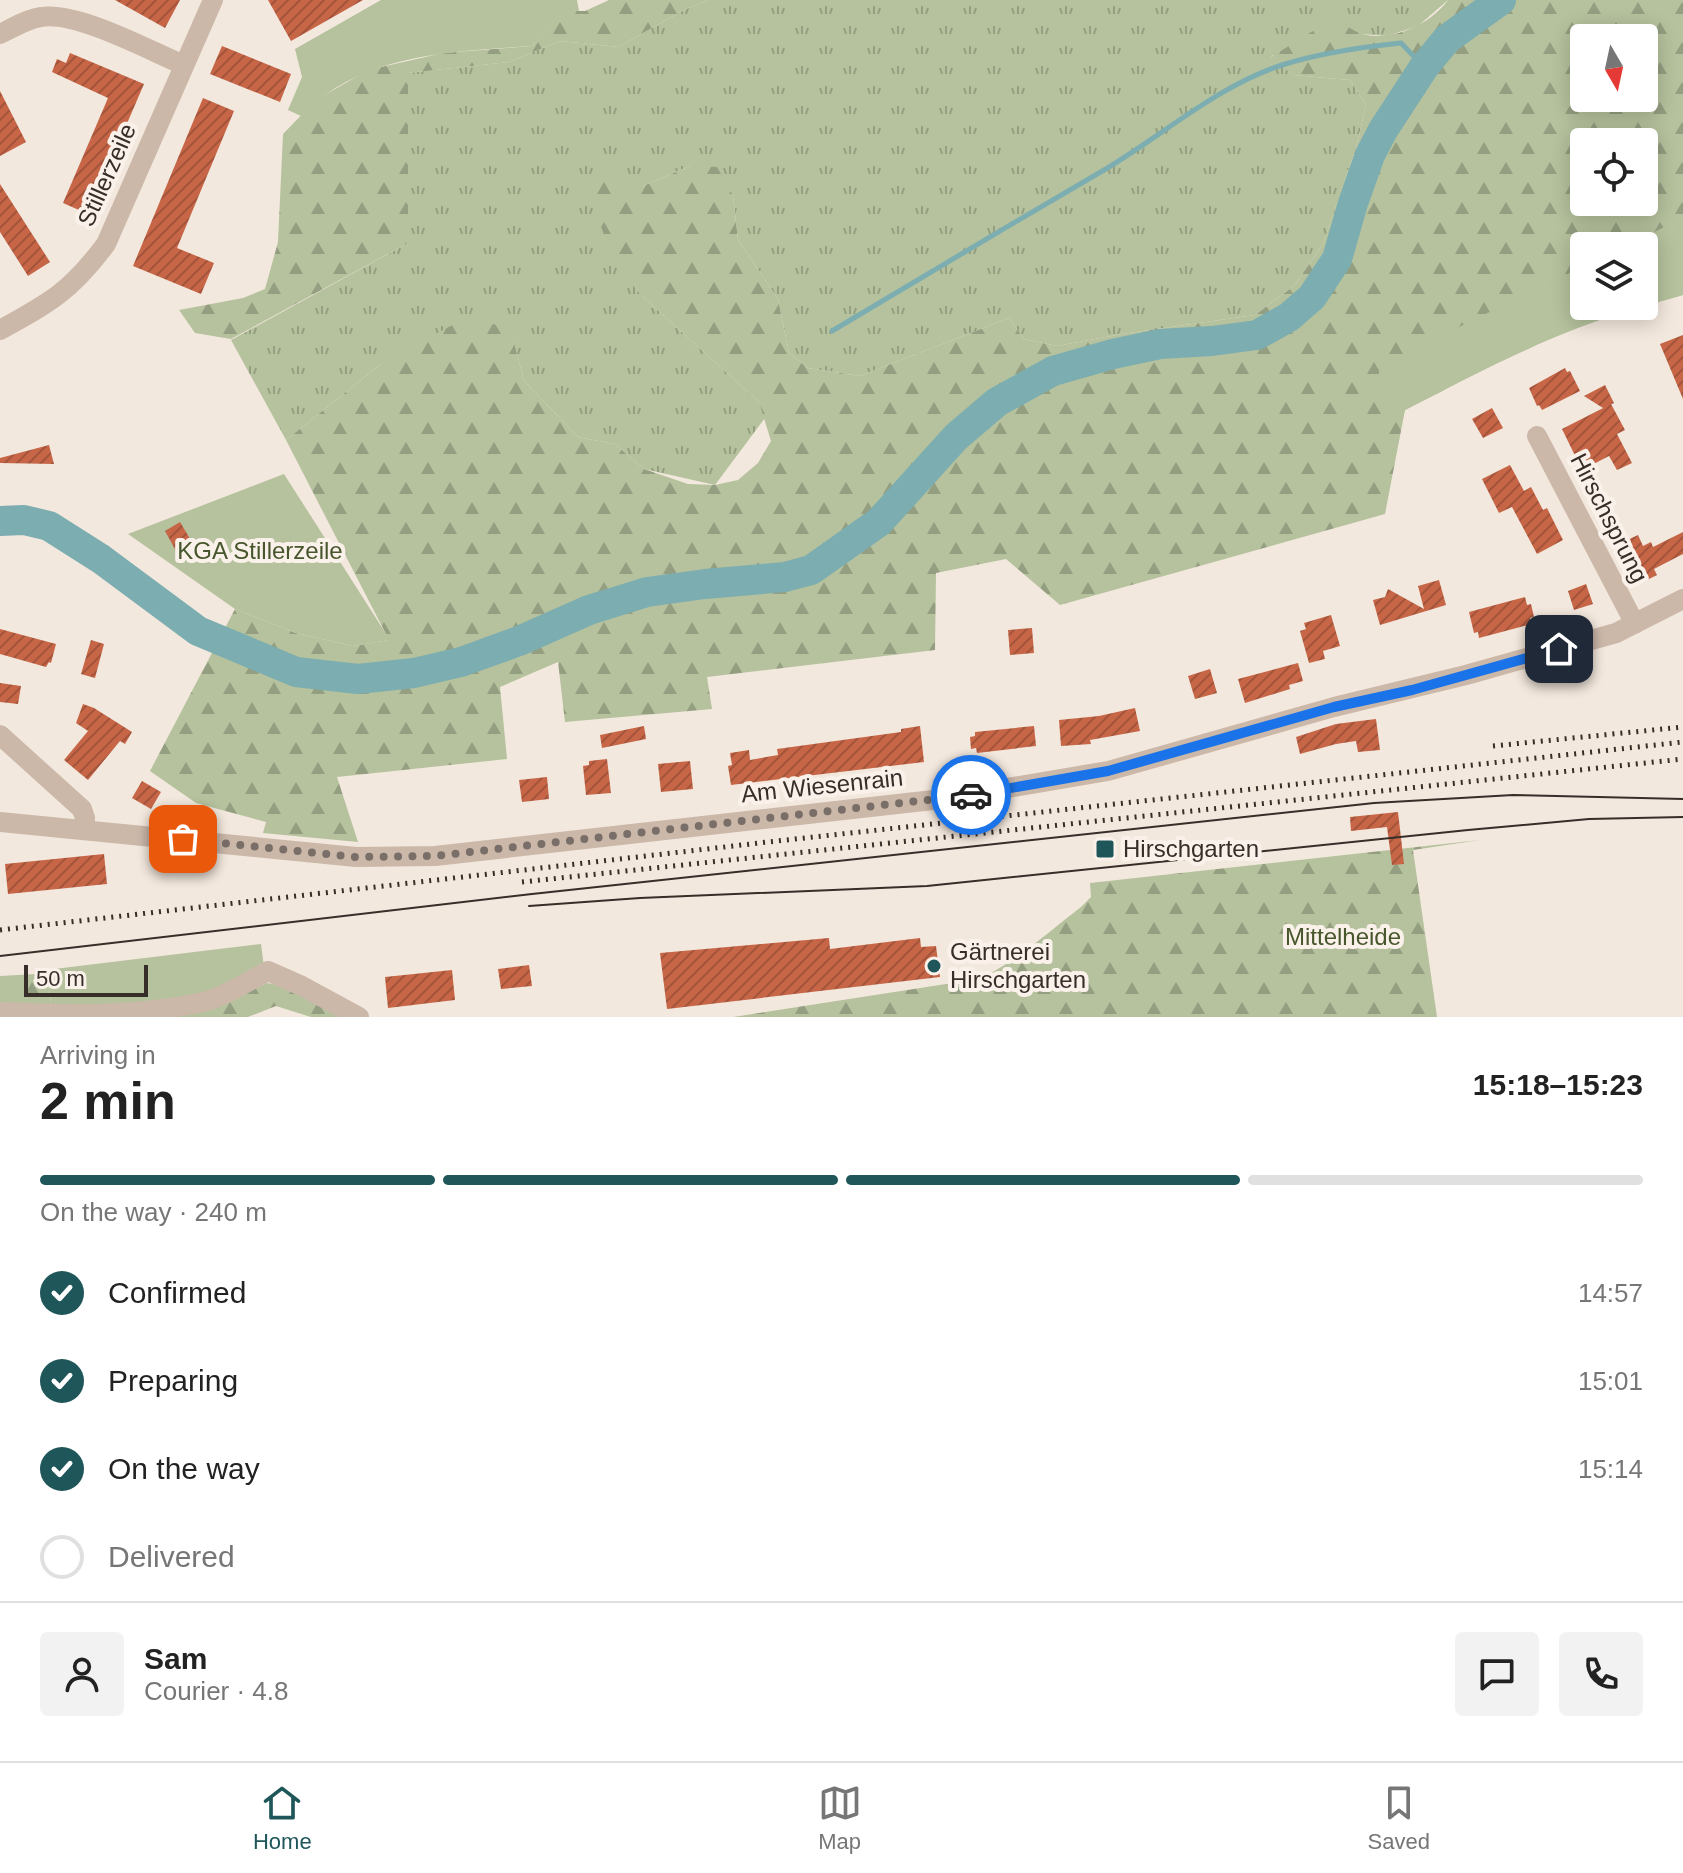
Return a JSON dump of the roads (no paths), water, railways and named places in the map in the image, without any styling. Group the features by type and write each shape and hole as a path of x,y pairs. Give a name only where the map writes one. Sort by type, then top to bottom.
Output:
{"street":[{"name":"Stillerzeile","path":"0,330 52,302 81,276 106,244 213,0"},
{"path":"0,34 39,17 55,16 75,20 184,65"},
{"name":"Hirschsprung","path":"1537,436 1635,624"},
{"name":"Am Wiesenrain","path":"0,822 391,858 435,856 942,799 1108,771 1334,707 1466,675 1616,633 1683,599"},
{"path":"0,735 82,809 84,829"},
{"path":"0,1012 112,1017 162,1014 211,1000 268,971 359,1017"}],"waterway":[{"path":"0,521 24,520 49,526 101,559 198,631 296,672 358,679 414,673 461,662 589,610 647,592 785,577 811,570 879,522 956,437 997,402 1053,371 1160,344 1257,335 1289,317 1312,297 1337,259 1370,155 1424,67 1447,39 1501,0"},
{"path":"832,331 1126,157 1212,98 1258,74 1311,57 1401,43 1424,67"}],"tram line":[{"path":"0,956 532,894 1374,803 1513,795 1683,799"},
{"path":"529,906 640,898 927,886 1468,830 1589,819 1683,817"}],"railway":[{"path":"1493,746 1683,727"},
{"path":"0,930 1683,742"},
{"path":"522,882 1683,759"}],"place":[{"name":"Hirschgarten","path":"1105,849"},
{"name":"Gärtnerei Hirschgarten","path":"934,966"}],"park label":[{"name":"KGA Stillerzeile","path":"260,551"},
{"name":"Mittelheide","path":"1343,937"}]}
